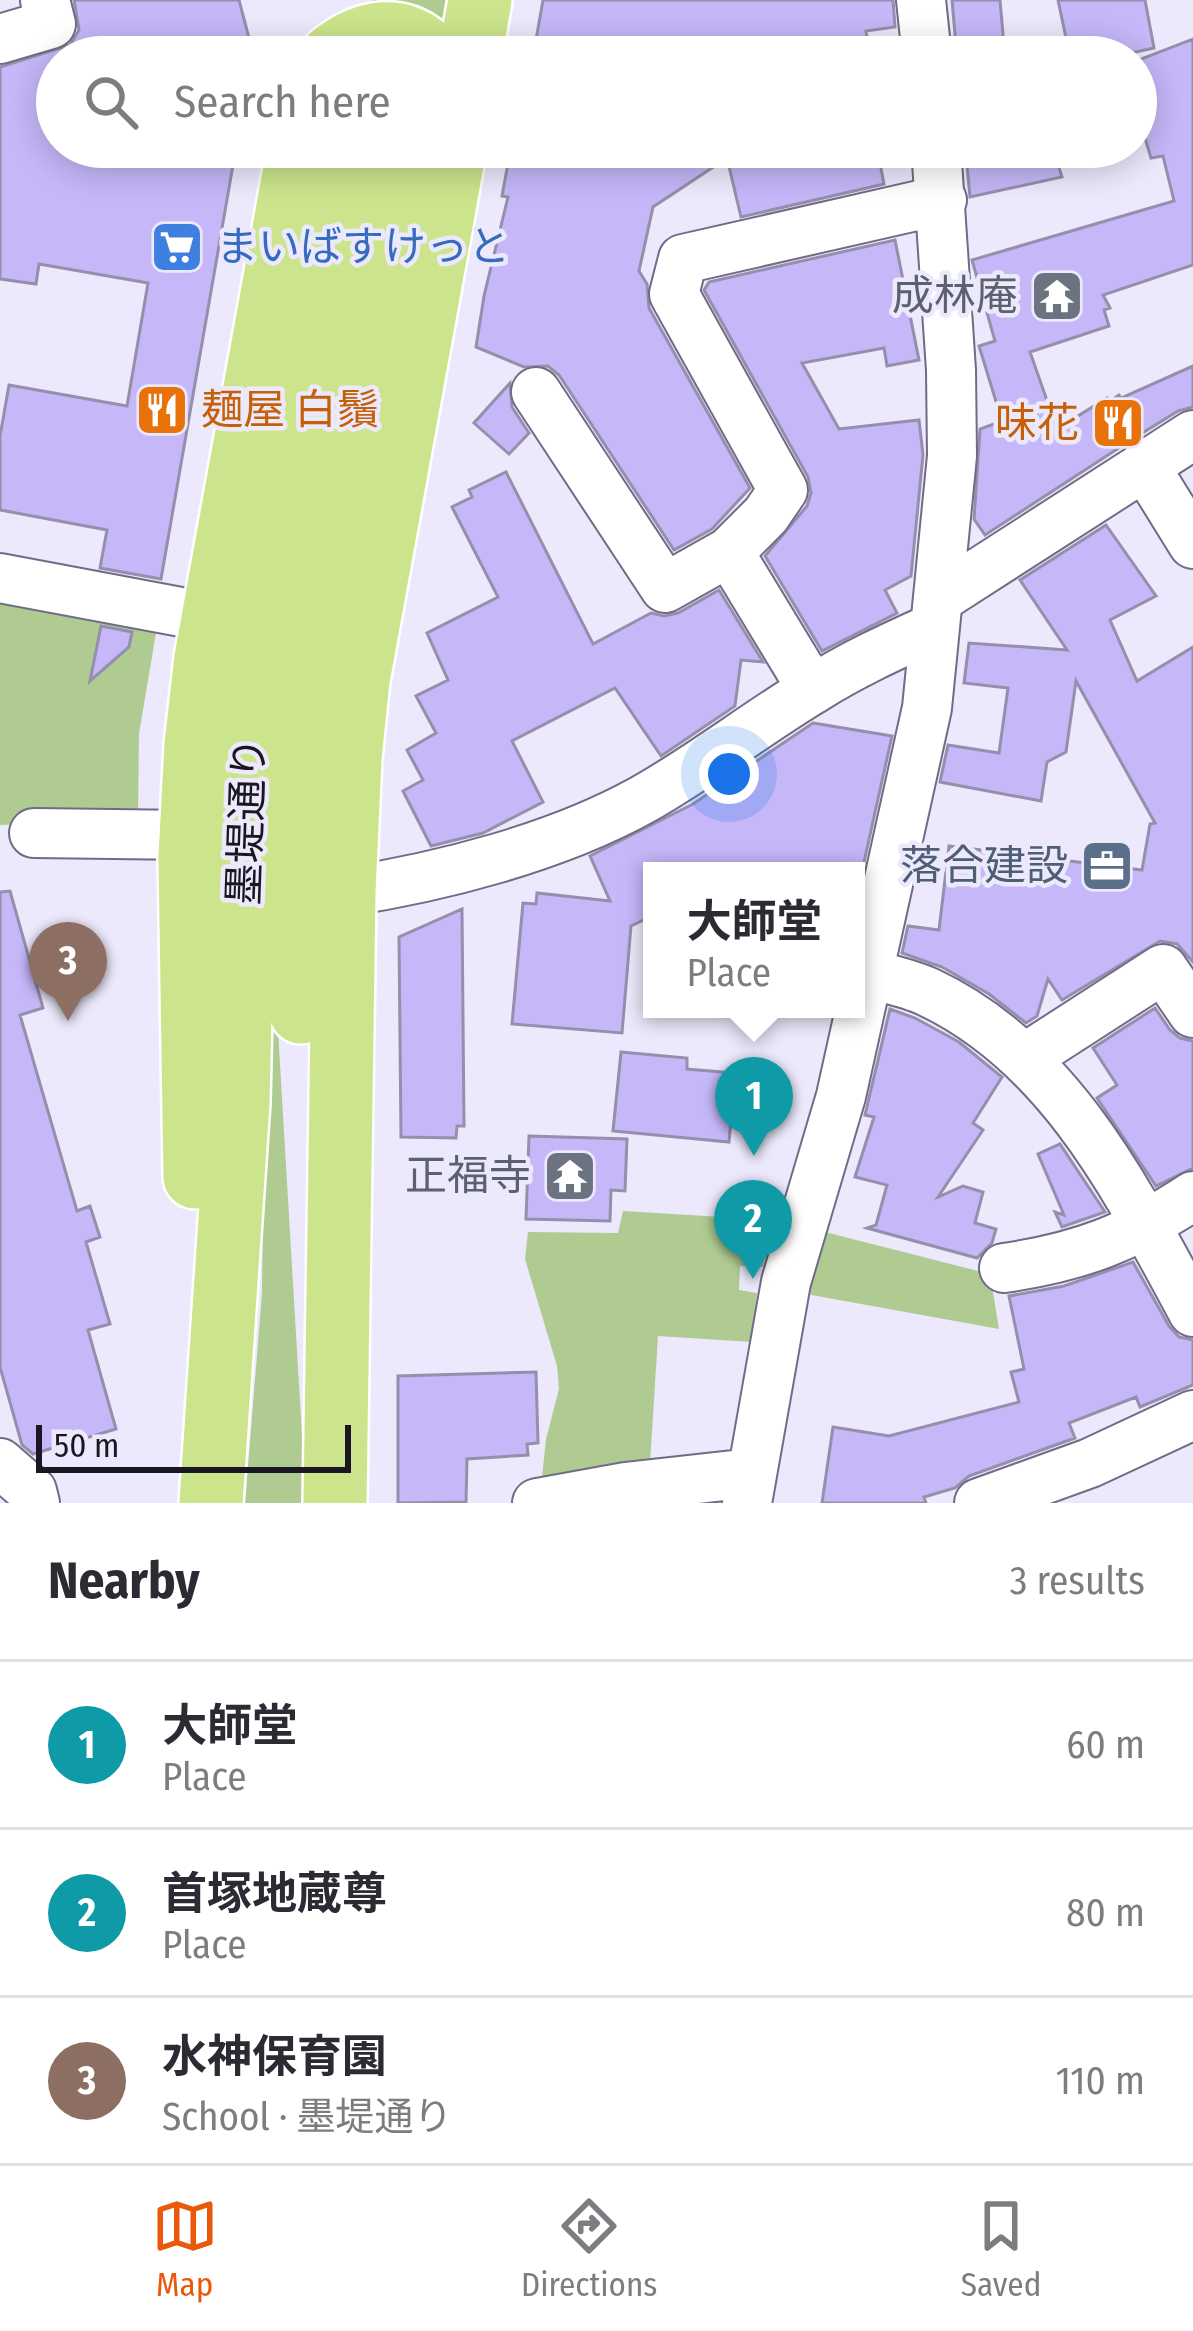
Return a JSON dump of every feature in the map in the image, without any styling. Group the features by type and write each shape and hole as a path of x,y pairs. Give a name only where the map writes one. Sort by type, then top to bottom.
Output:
{"main road":[{"path":"327,36 337,0"},
{"path":"474,36 480,0"},
{"path":"367,36 410,36"},
{"name":"墨堤通り","path":"200,1503 191,835 196,746 213,618 295,168"},
{"name":"墨堤通り","path":"211,1503 238,1102 246,748 256,665 343,168"},
{"name":"墨堤通り","path":"325,1503 303,1123 296,824 310,672 397,168"},
{"path":"335,1503 350,758 358,680 451,168"}],"street":[{"path":"0,39 52,25 45,0"},
{"path":"921,0 925,36"},
{"path":"865,982 927,708 952,456 939,168"},
{"path":"536,392 665,588 729,552 766,515 783,490 674,294 682,260 942,200"},
{"path":"344,892 541,844 641,801 937,613 1193,435"},
{"path":"1144,465 1193,544"},
{"path":"729,552 812,689"},
{"path":"0,578 213,618"},
{"path":"34,833 191,835"},
{"path":"1025,1058 1163,969 1193,1013"},
{"path":"867,973 926,991 975,1019 1049,1082 1110,1164 1193,1312"},
{"path":"537,1503 625,1487 749,1488 785,1282 841,1096 857,1018"},
{"path":"1004,1268 1066,1259 1147,1226 1193,1196"},
{"path":"979,1503 1098,1483 1193,1415"},
{"path":"0,1463 32,1491 35,1503"}],"green space":[{"path":"373,0 459,0 454,31 372,8"},
{"path":"0,590 158,621 139,734 138,819 0,825"},
{"path":"265,1013 277,1013 306,1503 245,1503 262,1293"},
{"path":"623,1211 772,1220 763,1267 740,1266 739,1290 757,1293 752,1342 658,1336 650,1464 541,1487 546,1439 559,1389 557,1366 525,1259 528,1232 618,1233"},
{"path":"825,1232 990,1274 999,1329 806,1294"}],"building":[{"path":"74,0 239,0 248,36 75,36 79,30"},
{"path":"543,0 893,0 895,27 866,31 867,36 537,36"},
{"path":"952,0 1000,0 1003,36 955,36"},
{"path":"1058,0 1145,0 1152,36 1066,36"},
{"path":"1193,39 1193,265 1103,295 1110,308 1104,310 1109,326 1030,352 1057,429 1107,398 1109,402 1121,398 1193,366 1193,407 1178,411 985,535 974,519 980,429 1002,421 979,346 995,341 972,260 1174,201 1163,156 1157,157 1157,53"},
{"path":"36,56 36,168 232,168 161,579 100,568 107,530 0,510 0,436 9,385 127,406 148,283 39,264 36,284 0,279 0,67"},
{"path":"507,168 712,168 653,207 639,271 647,284 649,308 750,488 712,529 674,550 559,375 548,366 524,367 476,347 508,197 502,196"},
{"path":"729,168 881,168 884,184 741,217"},
{"path":"967,168 1059,168 1062,177 970,197"},
{"path":"895,240 919,360 887,366 884,348 802,363 839,429 919,420 923,455 911,576 885,590 897,613 822,651 765,556 807,506 808,477 704,290 709,282"},
{"path":"510,383 512,407 529,433 509,454 474,423"},
{"path":"506,472 593,644 651,613 678,613 719,590 763,662 741,660 735,706 661,756 615,688 512,741 543,802 483,833 431,846 403,791 423,780 407,750 436,733 416,696 448,680 427,633 498,597 452,507 472,497 469,490"},
{"path":"1106,525 1156,596 1110,620 1137,681 1193,647 1193,962 1177,944 1160,941 1062,1000 1048,979 1037,1016 1026,1023 989,994 942,967 902,953 908,926 939,930 949,846 1142,870 1150,824 1155,823 1076,681 1066,752 1047,762 1041,801 940,782 948,745 999,753 1008,688 964,683 969,643 1067,650 1020,580"},
{"path":"101,626 132,632 129,647 90,681"},
{"path":"813,723 892,736 864,862 643,862 643,920 631,926 622,1033 512,1024 523,903 536,904 537,893 610,901 590,856 693,804"},
{"path":"10,891 43,1008 20,1015 77,1211 90,1206 100,1237 86,1242 110,1324 88,1330 116,1429 33,1454 22,1445 0,1367 0,892"},
{"path":"462,909 464,1126 457,1126 456,1138 401,1137 399,937"},
{"path":"1155,1008 1170,1030 1193,1041 1193,1168 1156,1186 1097,1098 1117,1085 1093,1048"},
{"path":"890,1009 959,1042 1002,1077 973,1123 983,1130 938,1197 963,1186 983,1192 975,1223 996,1229 992,1243 977,1258 867,1228 876,1225 887,1185 855,1177 874,1117 865,1115"},
{"path":"621,1052 687,1058 687,1069 735,1073 729,1142 613,1131"},
{"path":"529,1136 627,1139 625,1191 611,1190 610,1221 526,1219"},
{"path":"1060,1144 1105,1212 1062,1227 1055,1212 1064,1215 1038,1154"},
{"path":"1133,1262 1169,1326 1179,1337 1193,1340 1193,1385 1140,1407 1136,1397 1069,1423 1075,1438 969,1476 955,1488 924,1497 926,1503 822,1503 833,1427 889,1436 1019,1402 1011,1372 1024,1369 1009,1296 1064,1286"},
{"path":"536,1372 538,1443 527,1444 528,1455 467,1459 466,1502 398,1503 398,1376"}],"place":[{"name":"まいばすけっと","path":"177,247"},
{"name":"成林庵","path":"1057,296"},
{"name":"麺屋 白鬚","path":"162,410"},
{"name":"味花","path":"1118,423"},
{"name":"落合建設","path":"1107,866"},
{"name":"水神保育園","path":"68,1021"},
{"name":"大師堂","path":"754,1156"},
{"name":"正福寺","path":"570,1176"},
{"name":"首塚地蔵尊","path":"753,1279"}]}
